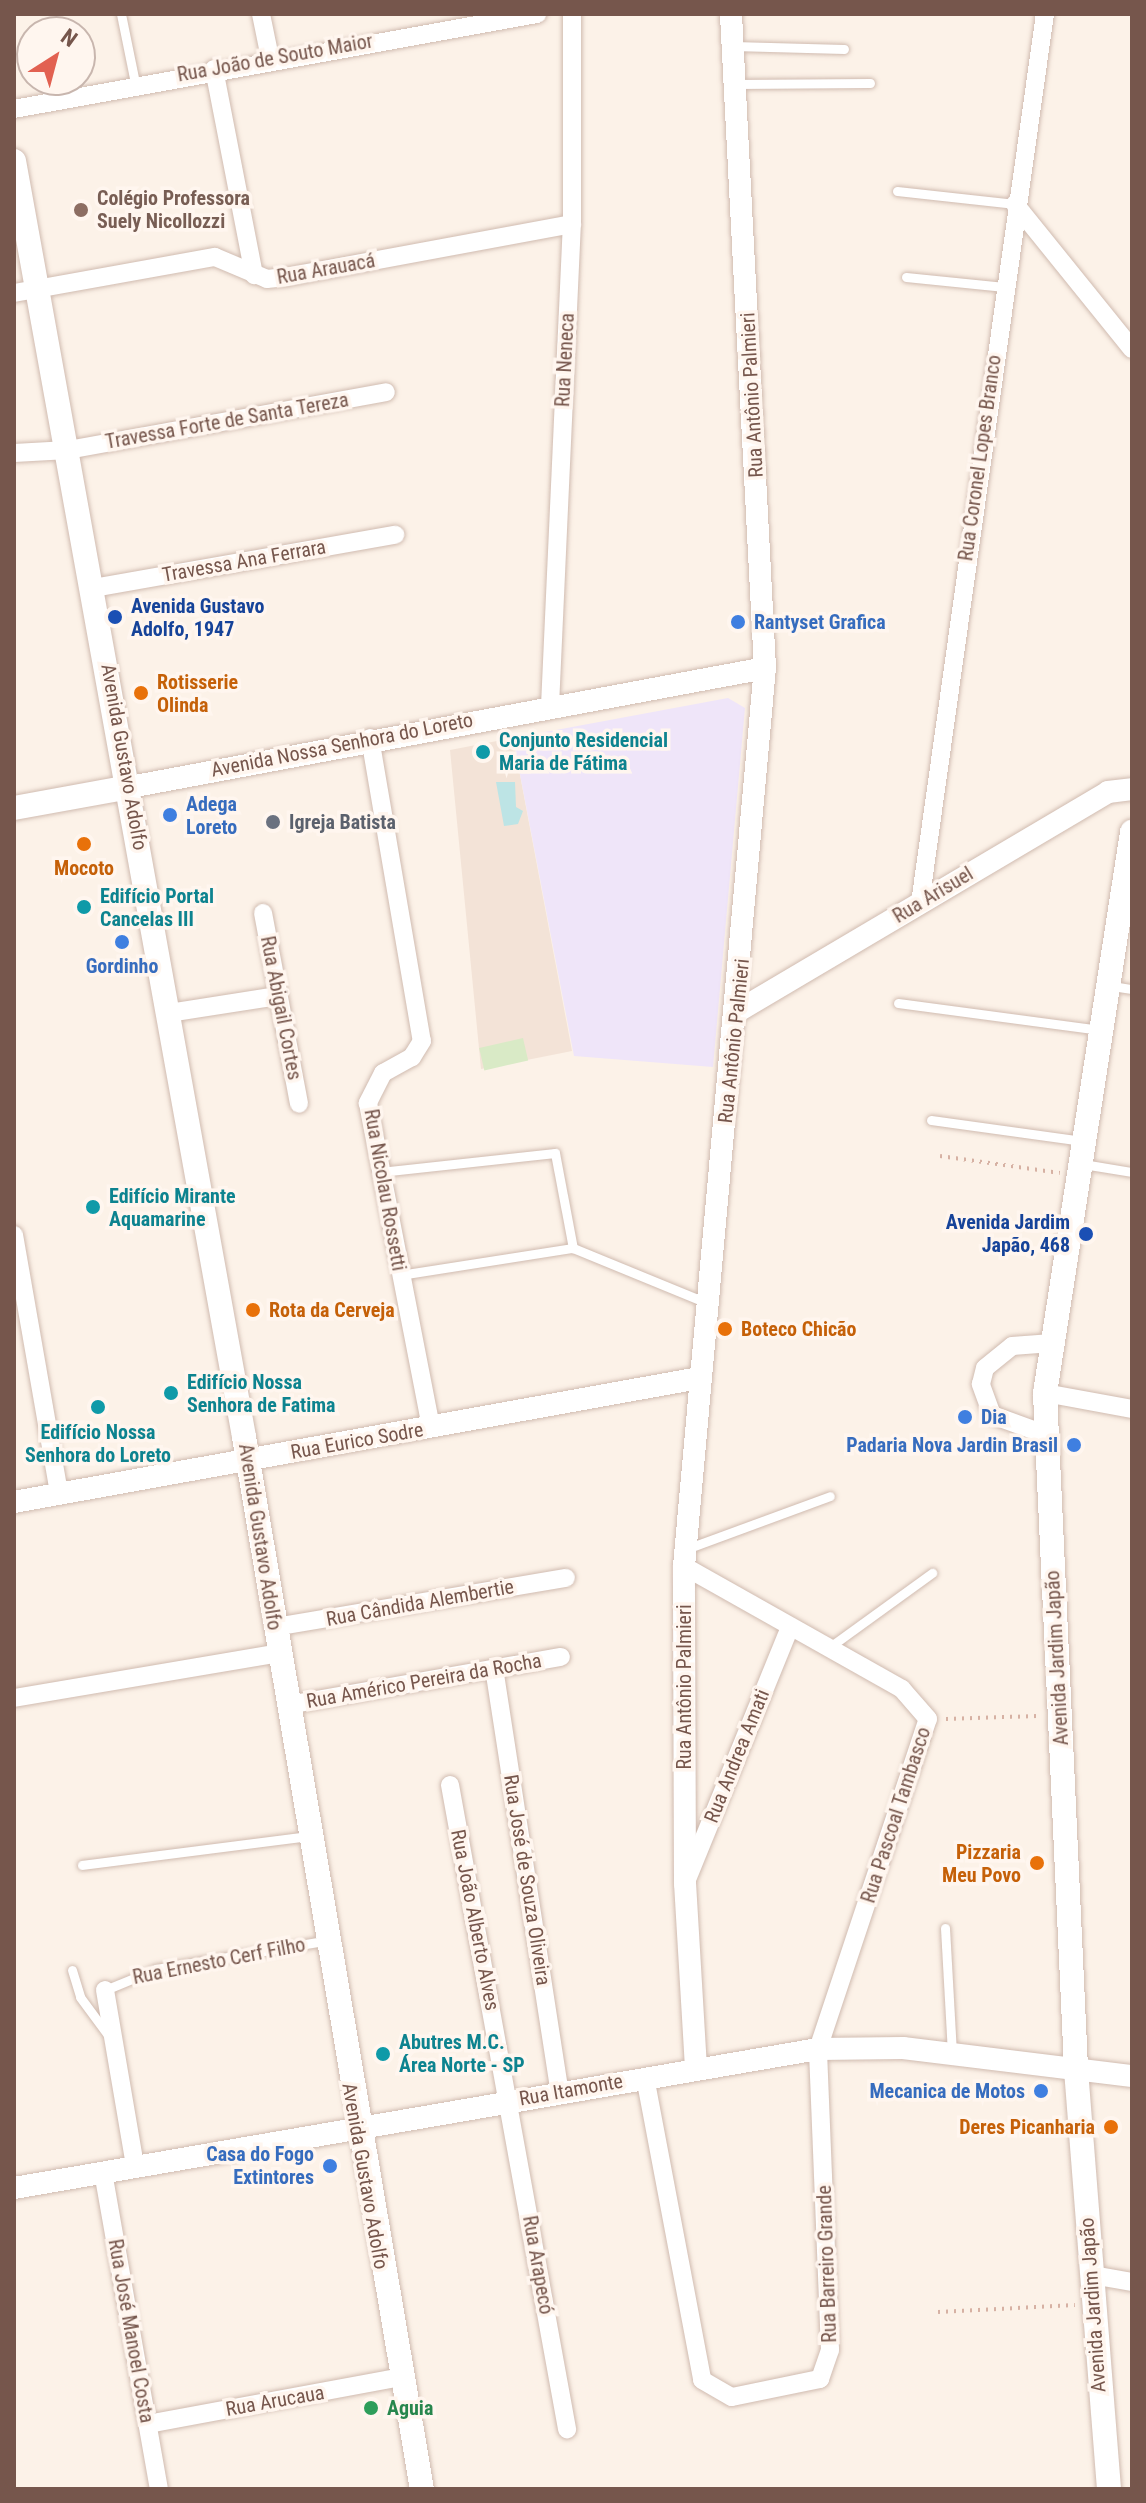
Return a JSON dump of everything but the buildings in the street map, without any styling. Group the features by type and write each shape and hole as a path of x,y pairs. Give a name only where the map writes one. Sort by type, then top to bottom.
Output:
{"main road":[{"name":"Avenida Gustavo Adolfo","path":"14,161 26,291 68,450 130,787 248,1461 356,2128 422,2489"},
{"name":"Avenida Nossa Senhora do Loreto","path":"14,808 130,787"},
{"name":"Avenida Jardim Japão","path":"1109,2489 1076,2068 1045,1393 1107,985 1124,929 1132,832"}],"street":[{"path":"261,14 270,58"},
{"name":"Rua João de Souto Maior","path":"14,109 270,58 537,14"},
{"name":"Rua Neneca","path":"550,706 572,224 572,14"},
{"name":"Rua Antônio Palmieri","path":"696,2068 685,1884 685,1558 699,1378 738,1011 765,668 731,14"},
{"name":"Rua Coronel Lopes Branco","path":"920,903 1015,204 1045,14"},
{"path":"214,69 254,275"},
{"path":"1015,204 1132,349"},
{"name":"Rua Arauacá","path":"26,291 215,257 254,275 286,277 572,224"},
{"name":"Travessa Forte de Santa Tereza","path":"14,453 68,450 386,392"},
{"name":"Travessa Ana Ferrara","path":"93,588 395,535"},
{"name":"Avenida Nossa Senhora do Loreto","path":"130,787 370,738 765,668"},
{"name":"Rua Nicolau Rossetti","path":"370,738 422,1041 372,1088 380,1172 431,1428"},
{"name":"Rua Arisuel","path":"738,1011 1108,792 1132,789"},
{"name":"Rua Abigail Cortes","path":"263,913 299,1104"},
{"path":"169,1013 277,996"},
{"path":"14,1235 59,1494"},
{"path":"1047,1435 992,1415 981,1384 985,1368 1012,1346 1052,1343"},
{"name":"Rua Eurico Sodre","path":"14,1502 699,1378"},
{"path":"1045,1393 1132,1409"},
{"name":"Rua Pascoal Tambasco","path":"685,1558 790,1627 902,1689 928,1719 818,2049"},
{"name":"Rua Cândida Alembertie","path":"275,1627 566,1578"},
{"name":"Rua Andrea Amati","path":"685,1884 790,1627"},
{"path":"14,1698 279,1653"},
{"name":"Rua Américo Pereira da Rocha","path":"288,1705 561,1657"},
{"name":"Rua José de Souza Oliveira","path":"494,1668 560,2092"},
{"name":"Rua João Alberto Alves","path":"450,1785 509,2101"},
{"name":"Rua Ernesto Cerf Filho","path":"105,1990 108,2035 135,2166"},
{"name":"Rua Itamonte","path":"14,2188 818,2049 952,2053 1132,2076"},
{"name":"Rua Barreiro Grande","path":"645,2077 695,2365 719,2394 757,2393 820,2379 830,2362 818,2049"},
{"name":"Rua Arapecó","path":"509,2101 567,2429"},
{"name":"Rua José Manoel Costa","path":"103,2172 159,2489"},
{"path":"1092,2275 1132,2282"},
{"name":"Rua Arucaua","path":"148,2424 401,2377"}],"lane":[{"path":"121,14 135,83"},
{"path":"733,46 844,49"},
{"path":"735,84 870,83"},
{"path":"897,191 1015,204"},
{"path":"906,277 1004,287"},
{"path":"1107,985 1132,989"},
{"path":"898,1003 1100,1030"},
{"path":"931,1120 1132,1172"},
{"path":"380,1172 555,1153 573,1248"},
{"path":"399,1275 573,1248 707,1303"},
{"path":"685,1558 830,1496"},
{"path":"827,1649 932,1573"},
{"path":"82,1865 308,1836"},
{"path":"945,1928 952,2053"},
{"name":"Rua Ernesto Cerf Filho","path":"105,1990 156,1969 324,1941"},
{"path":"72,1970 80,1997 108,2035"}],"path":[{"path":"940,1156 1080,1160"},
{"path":"928,1719 1060,1715"},
{"path":"938,2312 1066,2305"}],"shaded area":[{"path":"728,698 745,708 713,1067 574,1056 513,738"},
{"path":"513,738 572,1051 481,1069 450,750"}],"green space":[{"path":"523,1038 528,1060 484,1071 479,1048"}],"water":[{"path":"496,782 515,782 516,807 523,811 518,824 504,826"}],"place":[{"name":"Colégio Professora Suely Nicollozzi","path":"81,210"},
{"name":"Avenida Gustavo Adolfo, 1947","path":"115,617"},
{"name":"Rantyset Grafica","path":"738,622"},
{"name":"Rotisserie Olinda","path":"141,693"},
{"name":"Conjunto Residencial Maria de Fátima","path":"483,752"},
{"name":"Adega Loreto","path":"170,815"},
{"name":"Igreja Batista","path":"273,822"},
{"name":"Mocoto","path":"84,844"},
{"name":"Edifício Portal Cancelas III","path":"84,907"},
{"name":"Gordinho","path":"122,942"},
{"name":"Edifício Mirante Aquamarine","path":"93,1207"},
{"name":"Avenida Jardim Japão, 468","path":"1086,1234"},
{"name":"Rota da Cerveja","path":"253,1310"},
{"name":"Boteco Chicão","path":"725,1329"},
{"name":"Edifício Nossa Senhora de Fatima","path":"171,1393"},
{"name":"Edifício Nossa Senhora do Loreto","path":"98,1407"},
{"name":"Dia","path":"965,1417"},
{"name":"Padaria Nova Jardin Brasil","path":"1074,1445"},
{"name":"Pizzaria Meu Povo","path":"1037,1863"},
{"name":"Abutres M.C. Área Norte - SP","path":"383,2054"},
{"name":"Mecanica de Motos","path":"1041,2091"},
{"name":"Deres Picanharia","path":"1111,2127"},
{"name":"Casa do Fogo Extintores","path":"330,2166"},
{"name":"Aguia","path":"371,2408"}]}
